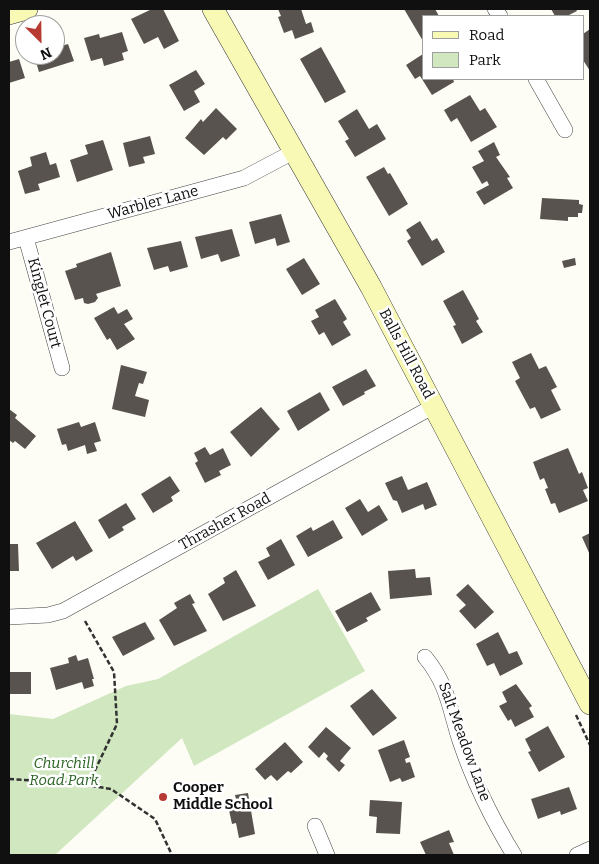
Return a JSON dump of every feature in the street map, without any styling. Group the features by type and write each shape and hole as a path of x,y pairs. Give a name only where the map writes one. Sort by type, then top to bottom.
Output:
{"street":[{"path":"9,14 27,9"},
{"name":"Balls Hill Road","path":"213,9 372,287 590,704"},
{"path":"537,80 565,130"},
{"name":"Warbler Lane","path":"9,242 244,178 294,152"},
{"name":"Kinglet Court","path":"26,238 62,368"},
{"name":"Thrasher Road","path":"9,617 48,615 63,611 434,406"},
{"name":"Salt Meadow Lane","path":"425,657 437,672 446,689 460,740 472,773 514,855"},
{"path":"315,826 327,855"},
{"path":"577,855 590,848"}],"path":[{"path":"85,621 114,672 117,724 88,785"},
{"path":"9,780 88,785 111,789 154,819 172,855"}],"green space":[{"name":"Churchill Road Park","path":"318,589 365,671 194,766 182,738 55,855 9,855 9,714 53,719 126,686 158,679"}],"building":[{"path":"152,9 163,9 179,41 164,49 158,37 144,44 131,19"},
{"path":"278,9 301,9 306,24 311,22 314,32 295,39 292,30 284,33 278,17 281,16"},
{"path":"404,9 435,9 438,15 422,15 422,39"},
{"path":"551,9 576,9 577,11 569,15 554,15"},
{"path":"590,29 590,71 584,62 584,33"},
{"path":"122,32 128,51 122,53 124,60 104,66 102,58 91,61 84,38 99,34 100,38"},
{"path":"68,44 74,61 65,64 65,45"},
{"path":"321,47 346,92 325,103 300,59"},
{"path":"422,55 422,79 420,76 415,79 406,65"},
{"path":"15,60 15,65 21,65 25,78 9,83 9,62"},
{"path":"37,65 61,65 39,72"},
{"path":"196,70 205,84 194,91 200,102 184,111 169,85"},
{"path":"423,80 453,80 454,82 432,95"},
{"path":"470,95 480,111 485,108 497,127 471,142 457,118 451,122 444,110"},
{"path":"216,108 237,129 226,140 223,137 204,155 185,138 201,119 203,122"},
{"path":"357,109 369,129 377,124 386,139 355,157 345,141 349,139 338,121"},
{"path":"150,136 155,154 143,157 145,163 129,167 123,143"},
{"path":"103,140 113,170 77,182 70,160 88,154 85,145"},
{"path":"494,142 500,155 496,157 510,177 507,178 513,188 484,205 476,192 489,185 487,181 482,184 472,167 484,161 478,151"},
{"path":"46,152 50,165 56,163 60,177 38,184 40,190 25,194 18,171 32,166 30,157"},
{"path":"384,167 388,174 390,173 408,204 389,216 366,177"},
{"path":"542,198 579,200 579,204 583,205 582,213 578,213 578,217 568,217 568,221 540,219"},
{"path":"281,214 290,242 277,246 275,238 255,244 249,222"},
{"path":"420,221 432,241 437,238 445,252 422,266 407,241 411,238 406,230"},
{"path":"232,229 240,256 221,262 218,254 201,259 195,237"},
{"path":"181,241 188,267 170,272 168,266 154,270 147,248"},
{"path":"111,252 121,286 96,294 98,298 95,302 84,303 83,298 75,300 65,271 77,267 76,264"},
{"path":"304,258 320,284 302,295 286,269"},
{"path":"575,258 576,265 564,268 562,261"},
{"path":"463,290 479,319 476,321 483,332 462,344 453,326 456,325 443,301"},
{"path":"335,299 347,319 343,322 351,335 332,346 324,332 319,335 311,321 319,317 315,310"},
{"path":"114,307 118,314 127,309 133,319 124,324 135,339 117,350 110,338 107,340 94,318"},
{"path":"531,353 539,369 546,366 557,387 551,390 561,410 541,419 535,407 530,409 515,381 520,378 512,362"},
{"path":"121,365 147,372 143,384 139,383 135,396 149,400 145,417 112,409"},
{"path":"366,369 376,386 343,406 332,387"},
{"path":"320,392 330,410 298,431 287,411"},
{"path":"261,407 280,429 251,457 230,432"},
{"path":"9,409 17,415 15,418 36,436 25,449 15,441 13,443 9,440"},
{"path":"79,422 81,427 95,422 101,441 94,443 97,451 87,454 85,445 68,451 66,444 62,445 57,429"},
{"path":"205,447 210,455 223,448 231,465 219,471 221,475 205,483 195,463 198,461 194,453"},
{"path":"568,448 579,474 582,472 588,488 583,490 588,501 559,513 555,503 551,504 545,489 548,488 544,478 540,480 533,462"},
{"path":"170,476 180,491 171,497 173,501 153,513 141,494"},
{"path":"402,476 408,490 427,482 437,505 425,510 423,504 402,513 397,501 393,500 385,483"},
{"path":"360,499 368,512 379,505 388,520 362,536 345,508"},
{"path":"126,503 136,519 122,527 124,530 109,539 98,520"},
{"path":"333,520 343,538 308,557 296,536 311,527 313,531"},
{"path":"75,521 93,551 76,561 73,556 52,569 36,543"},
{"path":"590,533 590,555 582,537"},
{"path":"281,539 295,565 268,580 258,562 270,556 266,548"},
{"path":"9,544 18,544 19,571 9,571"},
{"path":"415,569 416,578 430,577 432,595 390,599 388,571"},
{"path":"236,570 256,606 223,621 208,594 225,583 223,578"},
{"path":"468,584 494,612 475,629 459,611 466,605 456,595"},
{"path":"371,592 381,610 366,618 368,621 347,632 335,611"},
{"path":"190,594 195,603 192,604 207,631 174,646 159,620 177,608 174,603"},
{"path":"145,622 155,639 123,656 112,637"},
{"path":"498,632 509,654 517,651 523,664 500,676 494,663 487,666 476,644"},
{"path":"76,655 78,661 88,658 94,686 84,689 82,682 56,690 50,668 69,663 68,658"},
{"path":"9,672 31,672 31,694 9,694"},
{"path":"516,684 532,706 529,708 534,717 515,727 511,719 508,721 499,706 507,702 502,692"},
{"path":"372,689 397,718 373,736 350,706"},
{"path":"548,726 565,757 539,772 528,752 531,751 525,739"},
{"path":"326,727 351,748 340,761 345,765 339,772 326,759 328,756 324,752 319,758 308,747"},
{"path":"404,740 410,757 405,759 406,763 410,762 415,777 402,782 400,778 390,782 378,750"},
{"path":"285,742 303,762 291,773 288,771 277,781 271,775 265,780 255,769"},
{"path":"569,787 577,809 561,815 560,811 538,819 531,799"},
{"path":"248,793 255,834 239,838 236,823 232,824 227,801 236,799 235,795"},
{"path":"370,800 402,802 400,834 376,833 377,817 369,816"},
{"path":"449,830 454,842 449,843 454,855 426,855 420,842"}],"place":[{"name":"Cooper Middle School","path":"163,797"}]}
